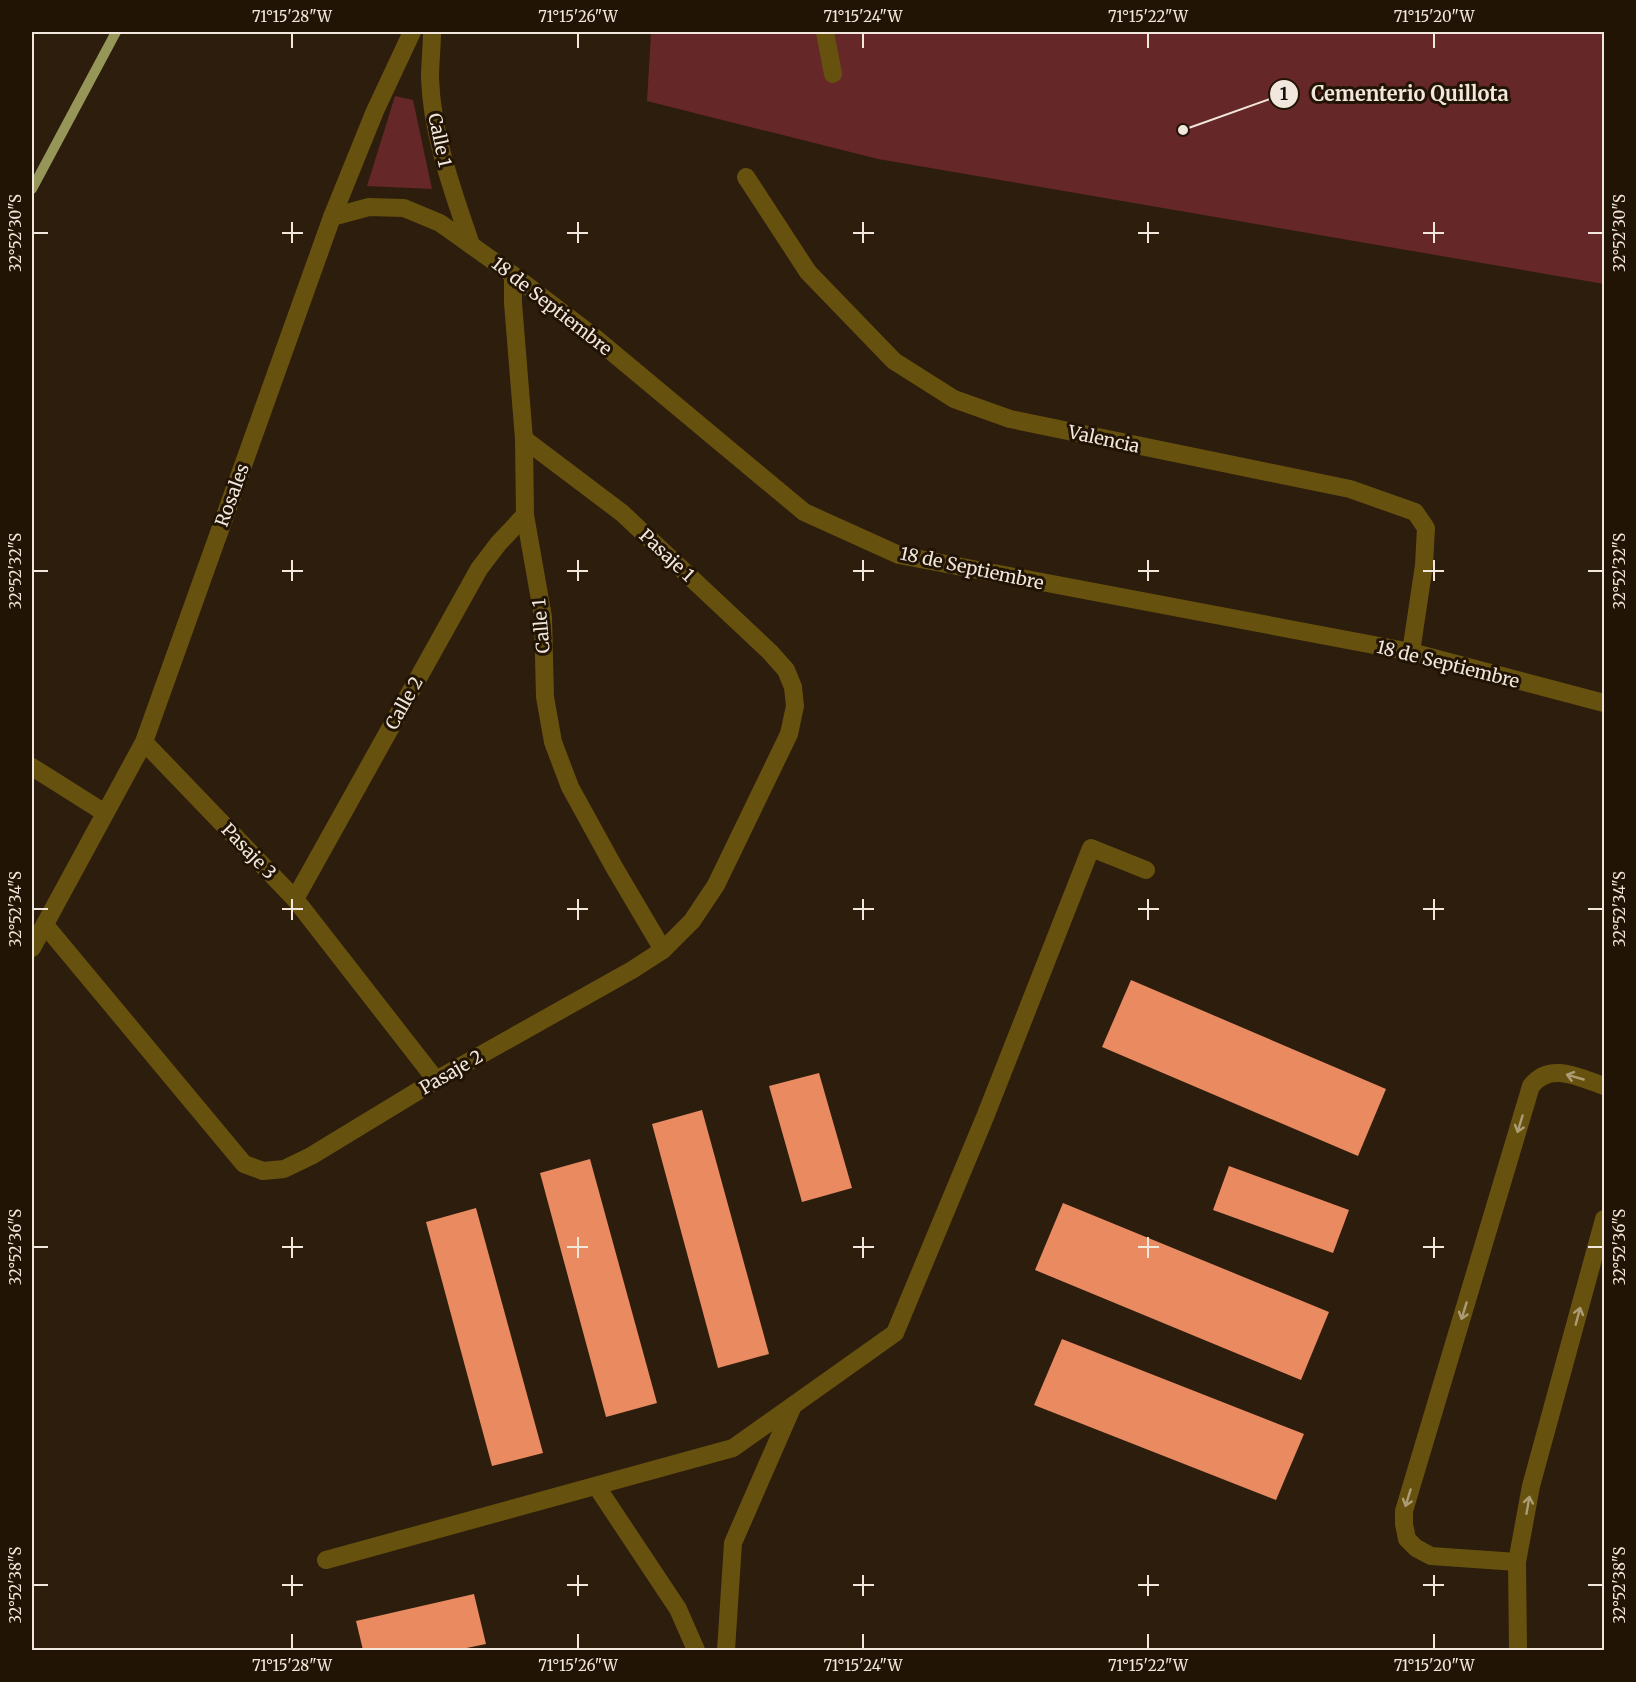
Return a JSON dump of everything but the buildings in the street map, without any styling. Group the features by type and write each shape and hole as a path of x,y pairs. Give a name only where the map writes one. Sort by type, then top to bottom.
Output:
{"street":[{"name":"Rosales","path":"32,948 144,741 332,217 375,111 411,32"},
{"name":"Calle 1","path":"432,32 430,78 435,125 447,174 471,245"},
{"path":"825,32 832,74"},
{"name":"Valencia","path":"746,177 808,272 894,361 954,399 1010,419 1350,489 1415,512 1426,528 1426,538 1410,652"},
{"name":"18 de Septiembre","path":"332,217 369,207 404,208 440,223 513,274 594,337 804,512 899,555 1410,652 1605,703"},
{"name":"Calle 1","path":"513,274 513,303 524,439 525,515 543,617 545,697 553,742 570,787 663,950"},
{"name":"Pasaje 1","path":"524,439 622,513 770,652 786,670 793,687"},
{"name":"Calle 2","path":"295,899 479,569 525,515"},
{"name":"Pasaje 2","path":"45,925 244,1164 263,1171 284,1169 311,1156 436,1080 632,970 663,950 692,921 716,885 789,734 795,706 793,687"},
{"name":"Pasaje 3","path":"144,741 295,899 436,1080"},
{"path":"32,767 105,813"},
{"path":"327,1560 733,1448 895,1333 985,1117 1091,848 1146,870"},
{"path":"1517,1562 1431,1556 1416,1548 1407,1539 1404,1511 1531,1086 1537,1078 1551,1072 1605,1086"},
{"path":"1518,1650 1517,1562 1531,1485 1605,1219"},
{"path":"726,1650 733,1543 792,1406"},
{"path":"597,1487 678,1609 696,1650"}],"shaded area":[{"path":"651,32 1604,32 1604,284 878,159 647,101"},
{"path":"395,96 413,100 432,189 367,186"}],"waterway":[{"path":"32,189 116,32"}],"place":[{"name":"Cementerio Quillota","path":"1183,130"}]}
